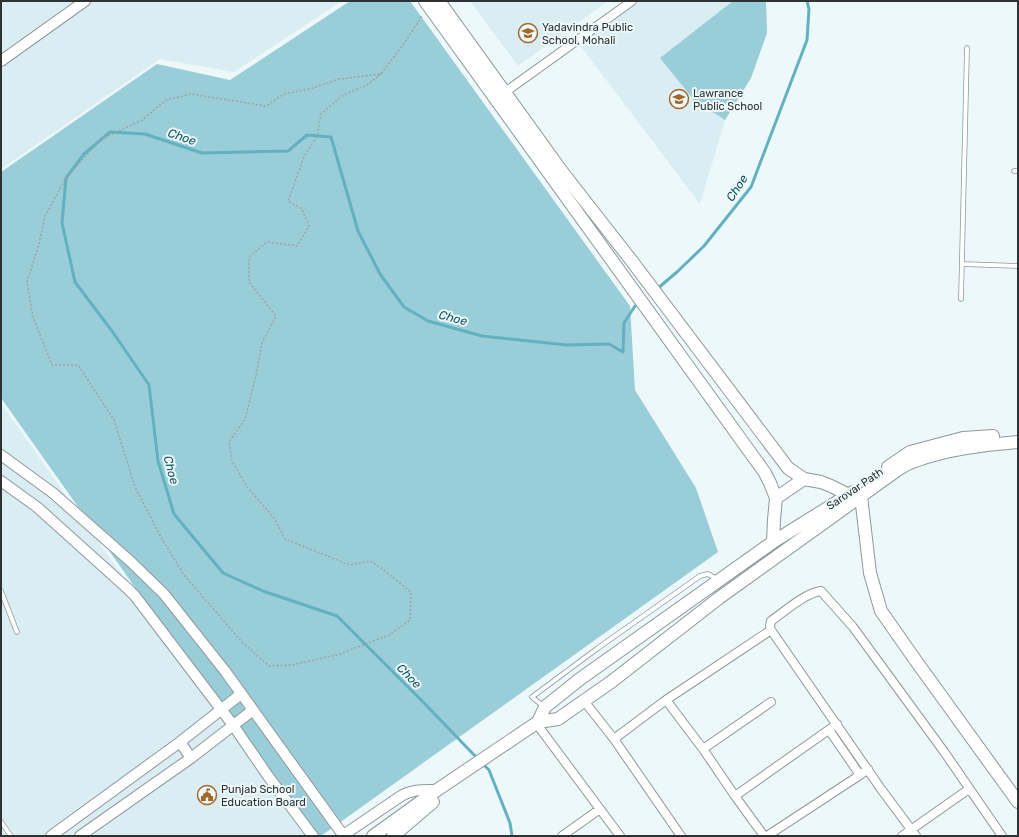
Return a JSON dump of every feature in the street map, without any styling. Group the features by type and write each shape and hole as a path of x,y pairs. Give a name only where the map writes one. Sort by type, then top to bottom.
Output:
{"main road":[{"path":"431,3 500,95 631,260 788,468 804,479 822,482 849,496"},
{"path":"500,95 580,216 765,472 776,498 773,542"},
{"path":"580,216 590,208"},
{"path":"654,318 667,308"},
{"name":"Sarovar Path","path":"545,707 580,680 773,542 849,496 910,452 964,438 1018,434"},
{"path":"373,836 441,787 537,723 558,719 584,701 611,682 719,598 896,471 914,461 944,452 981,445 1018,442"},
{"path":"776,498 804,479"},
{"path":"861,496 870,573 881,611 1018,802"},
{"path":"537,723 545,707"},
{"path":"393,836 442,794 441,787"}],"street":[{"path":"1,61 85,1"},
{"path":"500,95 632,1"},
{"path":"1,455 52,493 130,561 164,594 225,671 343,836 408,792 441,787"},
{"path":"1,481 37,507 128,588 222,709 268,776 313,836"},
{"path":"914,833 771,630 770,626 772,621 808,595 815,592 821,591 853,627 945,752 998,834"},
{"path":"614,739 666,700 771,630"},
{"path":"51,836 180,742 241,694"},
{"path":"666,700 703,749 735,796 766,836 868,769"},
{"path":"584,701 614,739 680,836"},
{"path":"703,749 772,702"},
{"path":"80,836 191,758 252,710"},
{"path":"537,723 620,836"},
{"path":"735,796 837,724"},
{"path":"829,730 860,775"},
{"path":"180,742 191,758"},
{"path":"902,836 914,833 969,789"},
{"path":"562,836 600,809"},
{"path":"80,815 90,828"}],"lane":[{"path":"961,299 967,48"},
{"path":"962,264 1018,266"},
{"path":"545,707 532,697 598,648 700,576 708,574 720,580"},
{"path":"1,591 17,632"},
{"path":"1,822 11,836"}],"path":[{"path":"381,74 339,79 313,88 284,94 266,106 191,94 166,100 142,120 100,140 66,178 46,216 27,282 33,317 52,365 78,365 114,420 135,488 162,539 184,575 242,642 269,666 292,665 340,654 389,635 410,620 411,592 381,568 370,561 350,565 285,539 274,518 248,488 232,461 229,442 245,419 256,376 262,343 276,316 249,282 249,257 266,242 297,246 309,226 302,209 288,202 304,156 317,136 321,114 343,95 367,85 381,74 431,3"}],"shaded area":[{"path":"1,1 342,1 234,72 160,59 1,169"},
{"path":"350,1 410,1 630,306 635,390 696,488 718,552 321,836 311,836 1,398 1,172 157,64 230,80"},
{"name":"Yadavindra Public School, Mohali","path":"470,1 608,1 518,66"},
{"name":"Lawrance Public School","path":"639,1 766,1 767,33 751,78 725,120 700,204 579,44"},
{"path":"733,1 766,1 767,33 751,78 725,120 694,100 660,58"},
{"path":"1,403 305,836 1,836"}],"waterway":[{"name":"Choe","path":"657,289 704,246 751,187 807,40 809,9 807,1"},
{"name":"Choe","path":"478,759 337,616 263,591 223,573 174,514 158,461 149,385 112,331 75,282 62,223 66,178 84,154 110,132 145,134 202,153 288,151 307,135 331,137 358,231 380,274 404,307 428,321 482,336 567,345 609,344 623,352 624,323 635,306 640,303"},
{"name":"Choe","path":"482,763 489,770 510,823 512,836"}],"place":[{"name":"Yadavindra Public School, Mohali","path":"528,33"},
{"name":"Lawrance Public School","path":"679,99"},
{"name":"Punjab School Education Board","path":"207,795"}]}
